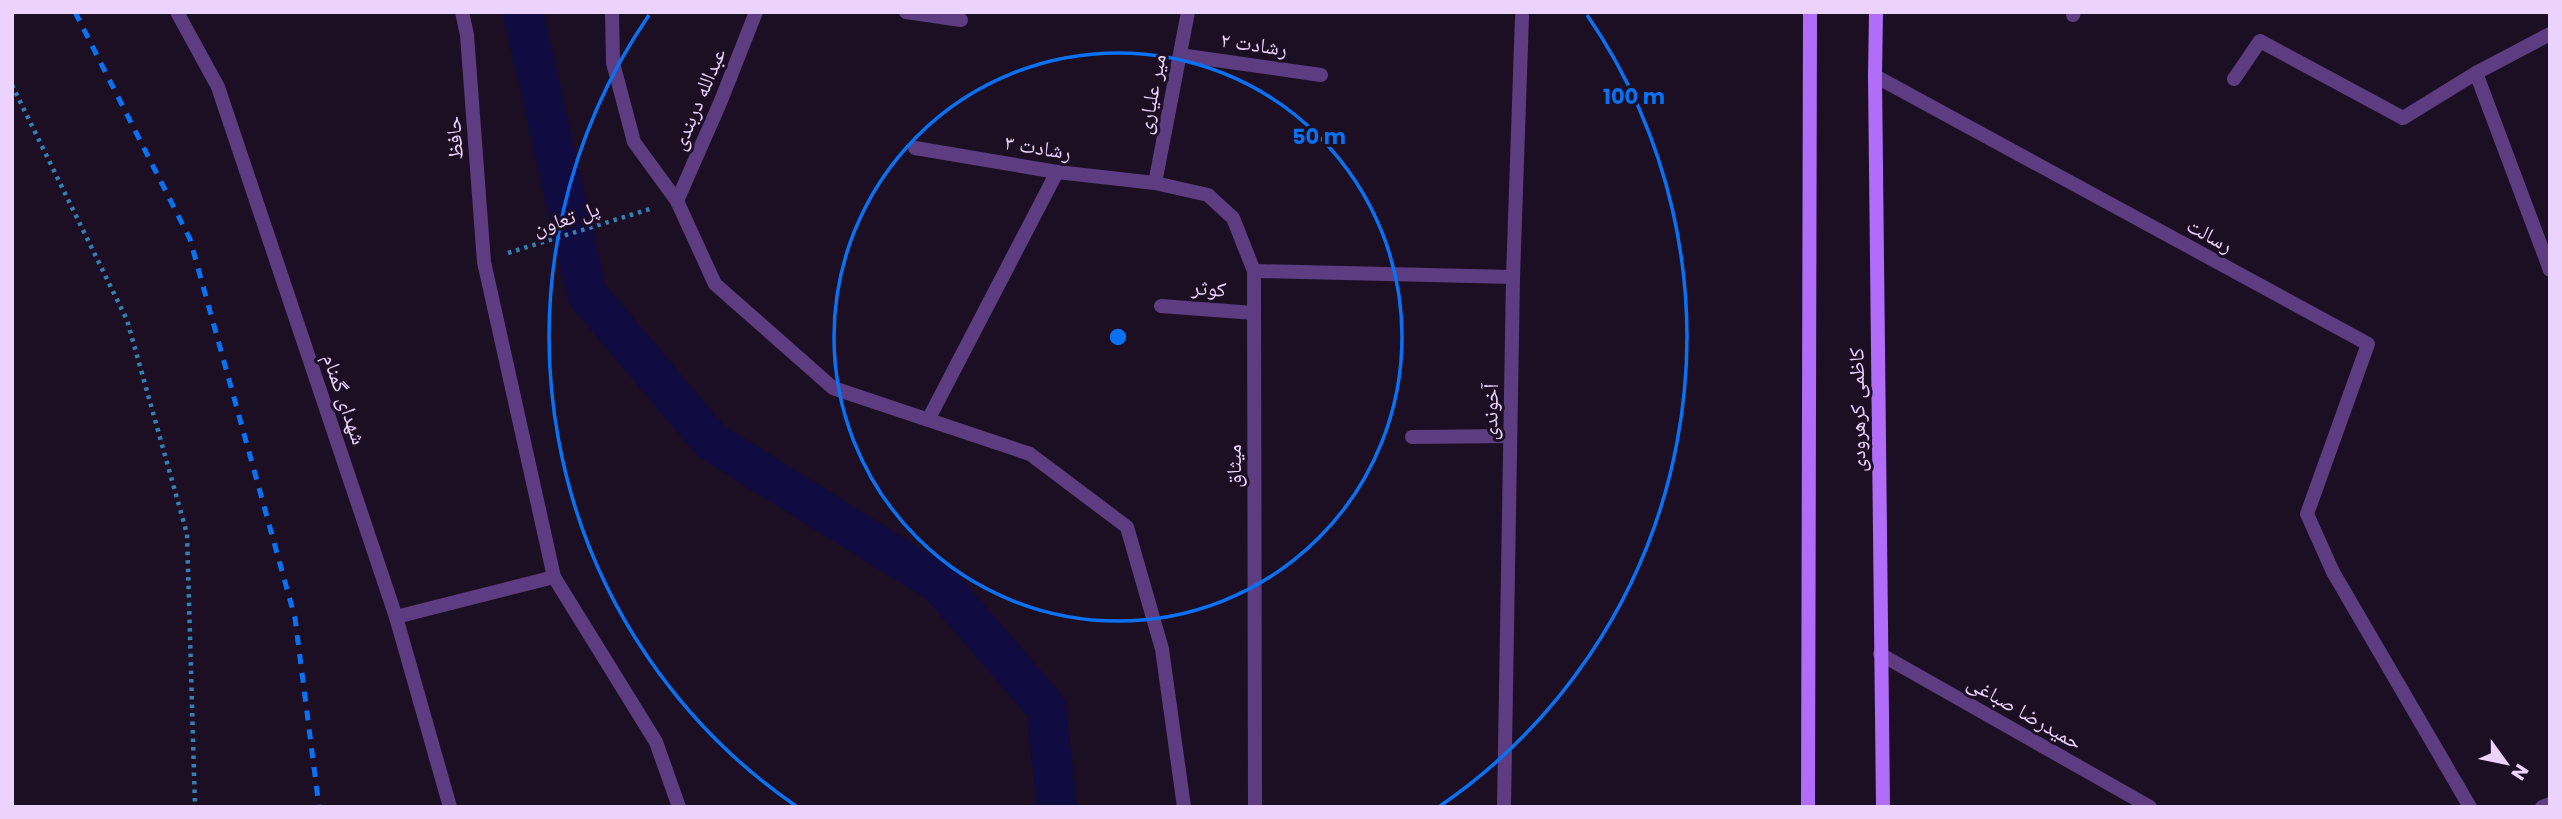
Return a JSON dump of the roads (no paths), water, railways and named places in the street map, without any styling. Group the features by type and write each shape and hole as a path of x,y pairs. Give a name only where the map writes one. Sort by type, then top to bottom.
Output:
{"main road":[{"path":"1808,807 1810,12"},
{"name":"کاظمی کرهرودی","path":"1877,12 1875,76 1883,807"}],"street":[{"name":"شهدای گمنام","path":"177,12 218,88 396,617 450,807"},
{"name":"حافظ","path":"462,12 467,35 484,262 554,577 656,742 679,807"},
{"path":"612,12 613,63 634,142 677,201 715,284 833,388 1030,454 1127,527 1162,649 1184,807"},
{"name":"عبدالله دربندی","path":"677,201 756,12"},
{"path":"906,12 961,20"},
{"name":"میر علیاری","path":"1155,183 1188,12"},
{"name":"آخوندی","path":"1504,807 1513,277 1522,16"},
{"path":"2234,79 2260,41 2403,118 2550,34"},
{"name":"رشادت ۲","path":"1180,55 1321,75"},
{"path":"2476,74 2547,255 2550,270"},
{"name":"رسالت","path":"1875,76 2368,344 2307,514 2333,572 2470,807"},
{"name":"رشادت ۳","path":"915,148 1056,172 1155,183"},
{"path":"928,420 1056,172"},
{"name":"میثاق","path":"1155,183 1208,195 1233,218 1254,271 1255,807"},
{"path":"1254,271 1513,277"},
{"name":"کوثر","path":"1161,306 1254,313"},
{"path":"1412,437 1510,436"},
{"path":"396,617 554,577"},
{"name":"حمیدرضا صباغی","path":"1880,654 2150,807"},
{"path":"2542,807 2550,804"}],"waterway":[{"path":"523,12 587,294 711,441 940,584 1046,707 1057,807"}],"railway":[{"path":"75,12 190,239 295,618 319,807"}]}
